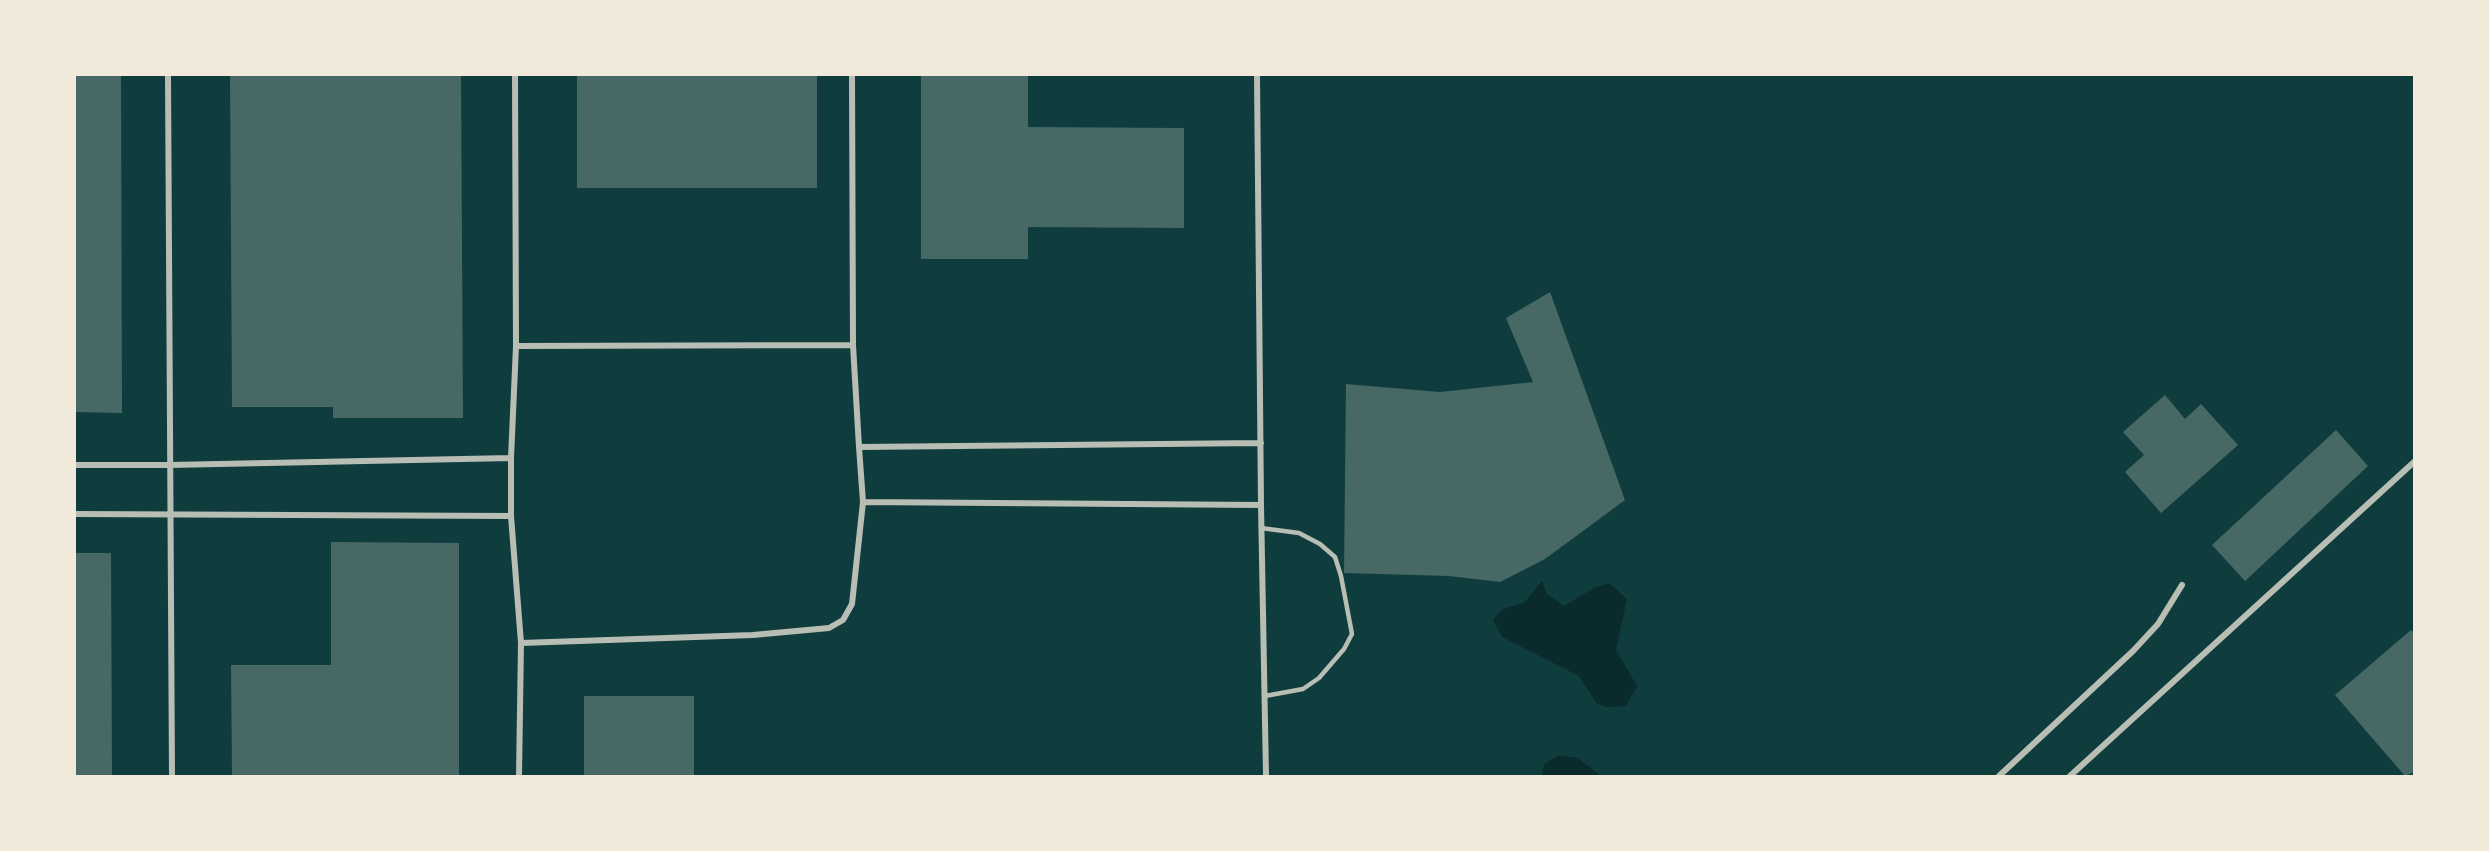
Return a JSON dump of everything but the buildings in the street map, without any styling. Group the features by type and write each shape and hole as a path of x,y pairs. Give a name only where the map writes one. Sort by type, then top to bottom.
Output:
{"street":[{"path":"168,75 172,776"},
{"path":"515,75 516,346 511,516 521,643 519,776"},
{"path":"521,643 753,635 829,627 843,620 852,604 863,502 853,345 852,75"},
{"path":"1257,75 1261,528 1266,776"},
{"path":"516,346 853,345"},
{"path":"859,447 1261,443"},
{"path":"75,465 511,458"},
{"path":"2070,776 2414,462"},
{"path":"863,502 1261,505"},
{"path":"75,514 511,516"},
{"path":"1999,776 2133,651 2158,624 2182,585"}],"lane":[{"path":"1261,528 1299,533 1320,544 1335,558 1341,576 1352,634 1344,649 1319,678 1303,689 1265,696"}],"water":[{"path":"1542,581 1547,594 1564,606 1594,588 1609,583 1627,599 1616,650 1637,686 1626,706 1607,707 1597,704 1579,676 1502,637 1493,620 1503,609 1524,603"},
{"path":"1559,755 1578,758 1601,776 1542,776 1544,764"}]}
